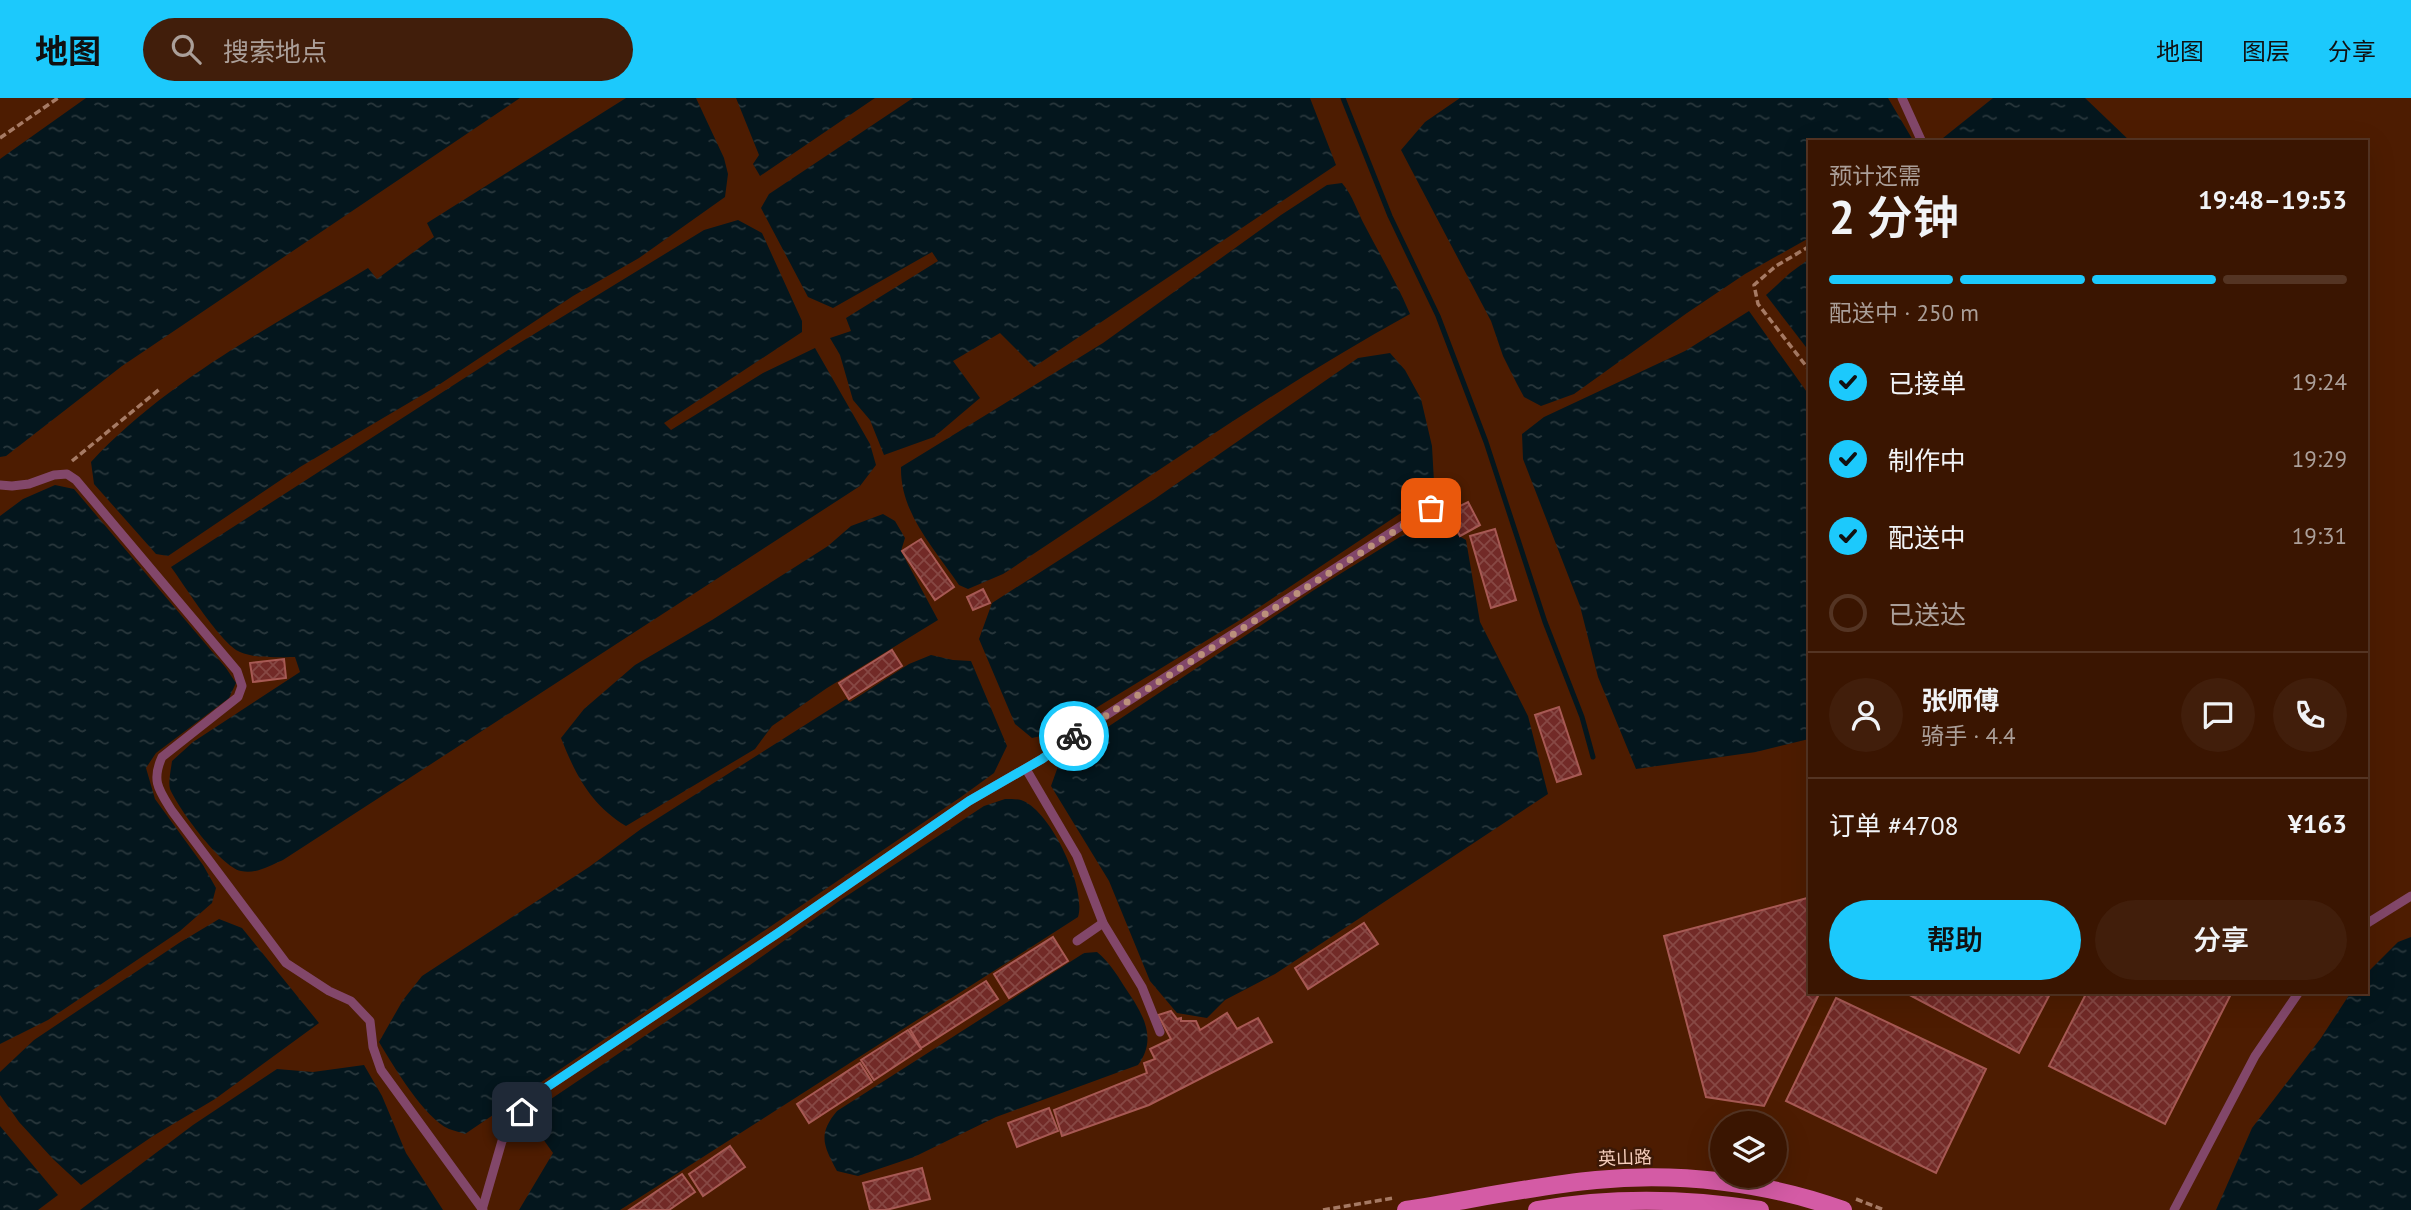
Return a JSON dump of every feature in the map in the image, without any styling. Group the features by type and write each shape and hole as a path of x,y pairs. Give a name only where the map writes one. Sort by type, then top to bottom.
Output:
{"main road":[{"name":"英山路","path":"1406,1210 1597,1180 1656,1178 1714,1181 1772,1190 1843,1210"},
{"path":"1537,1210 1610,1201 1656,1199 1760,1210"}],"lane":[{"path":"1902,98 1921,140"},
{"path":"0,485 29,484 54,475 67,474 76,480 228,658 242,685 238,697 162,757 155,771 158,788 172,811 286,963 329,991 351,1001 370,1021 373,1047 381,1070 482,1210"},
{"path":"482,1210 502,1141 522,1112 547,1087 778,933 969,801 1026,769 1412,519 1449,498"},
{"path":"1026,769 1076,856 1103,923 1142,987 1160,1032"},
{"path":"2368,923 2411,896"},
{"path":"1077,941 1103,923"},
{"path":"2174,1210 2255,1056 2298,994"}],"path":[{"path":"0,138 58,98"},
{"path":"1808,247 1776,266 1754,285 1758,304 1808,368"},
{"path":"54,475 161,388"}],"water":[{"path":"86,98 520,98 122,366 6,456 0,457 0,159"},
{"path":"626,98 696,98 724,158 728,174 725,197 639,258 573,296 434,388 300,467 168,556 156,554 94,484 91,462 121,432 187,379 368,268 377,279 434,237 427,223"},
{"path":"736,98 875,98 760,176 753,164 759,155"},
{"path":"913,98 1310,98 1336,165 1034,367 1000,333 953,361 980,398 934,437 884,455 870,420 853,400 840,355 830,338 851,331 846,318 938,261 932,252 833,308 808,297 761,208 769,194"},
{"path":"1460,98 1888,98 1913,140 1808,140 1808,239 1745,274 1574,394 1541,406 1524,397 1503,356 1491,321 1401,150 1425,122"},
{"path":"1993,98 2085,98 2129,140 1940,140"},
{"path":"1342,183 1410,314 1254,407 1003,574 968,589 959,585 912,515 902,484 901,467 1103,343 1327,185"},
{"path":"738,220 762,233 802,321 802,332 664,423 671,430 763,373 815,348 870,444 876,465 860,486 283,860 252,871 241,871 233,867 201,836 175,798 169,786 172,761 193,742 300,672 295,657 253,656 232,647 214,627 171,567 508,350 704,230"},
{"path":"1808,260 1808,350 1766,295"},
{"path":"1749,311 1808,394 1808,739 1756,752 1636,769 1598,677 1580,606 1523,459 1522,434 1544,417 1685,351"},
{"path":"1390,353 1405,370 1421,399 1432,446 1434,482 1425,497 1240,620 1055,733 1032,738 1015,724 979,639 992,603 1156,498 1358,358"},
{"path":"55,485 74,489 236,683 229,698 156,753 146,768 155,799 203,865 216,888 212,903 180,931 48,1020 0,1044 0,516 23,499"},
{"path":"883,514 895,521 905,538 901,551 938,620 827,688 772,726 755,749 626,826 603,809 579,777 561,738 584,709 635,665 712,620 828,546 851,526"},
{"path":"1445,528 1466,540 1480,622 1528,716 1548,794 1275,974 1225,1000 1207,1018 1177,1013 1150,981 1109,881 1051,786 1061,758 1314,590 1403,535"},
{"path":"931,655 971,661 1007,746 994,773 465,1134 449,1129 429,1114 379,1042 403,1000 422,976 589,867 641,829 846,699 850,702 909,664"},
{"path":"1005,799 1021,800 1032,807 1055,834 1072,870 1077,888 1078,917 620,1210 519,1210 553,1153 538,1132 536,1115 551,1099 750,965 842,899 984,806"},
{"path":"219,919 242,928 319,1023 215,1099 153,1136 81,1185 19,1122 0,1095 0,1072 34,1040"},
{"path":"2411,937 2411,1210 2216,1210 2252,1128 2321,1038 2350,994 2368,994 2368,972 2398,942"},
{"path":"1097,952 1118,977 1145,1024 1147,1044 1138,1065 996,1117 914,1157 858,1176 837,1171 826,1147 825,1134 837,1111 1084,953"},
{"path":"364,1065 382,1096 406,1153 443,1210 80,1210 193,1125 277,1069 313,1072"},
{"path":"0,1126 58,1195 38,1210 0,1210"}],"building":[{"path":"1468,502 1480,525 1460,536 1448,512"},
{"path":"1495,529 1516,600 1491,608 1470,536"},
{"path":"921,539 954,587 935,600 902,551"},
{"path":"983,589 990,603 973,610 967,597"},
{"path":"892,650 902,666 849,699 839,683"},
{"path":"284,659 286,678 253,682 250,663"},
{"path":"1559,707 1581,774 1557,782 1535,715"},
{"path":"1808,898 1808,994 1819,994 1764,1106 1706,1097 1664,936"},
{"path":"1364,923 1378,944 1308,989 1295,968"},
{"path":"1053,937 1068,961 1009,998 994,974"},
{"path":"986,981 998,999 921,1048 910,1029"},
{"path":"1908,994 2050,994 2019,1053"},
{"path":"2086,994 2231,994 2165,1124 2049,1066"},
{"path":"1836,998 1986,1069 1936,1173 1786,1101"},
{"path":"1171,1011 1177,1019 1181,1018 1181,1021 1196,1021 1200,1030 1227,1013 1237,1029 1258,1018 1272,1042 1149,1105 1062,1136 1054,1110 1147,1073 1144,1063 1155,1059 1150,1049 1171,1039 1158,1015"},
{"path":"908,1030 921,1049 874,1080 861,1060"},
{"path":"860,1063 872,1082 809,1123 797,1104"},
{"path":"1049,1108 1058,1131 1017,1147 1008,1123"},
{"path":"730,1146 745,1167 703,1196 689,1174"},
{"path":"922,1168 930,1199 886,1210 870,1210 863,1183"},
{"path":"682,1174 695,1192 669,1210 629,1210"}],"waterway":[{"path":"1343,98 1390,216 1438,316 1486,442 1545,622 1582,717 1593,757"}],"way so far":[{"path":"1074,736 1431,508"}],"route":[{"path":"522,1112 547,1087 778,933 969,801 1042,759 1074,736"}]}
